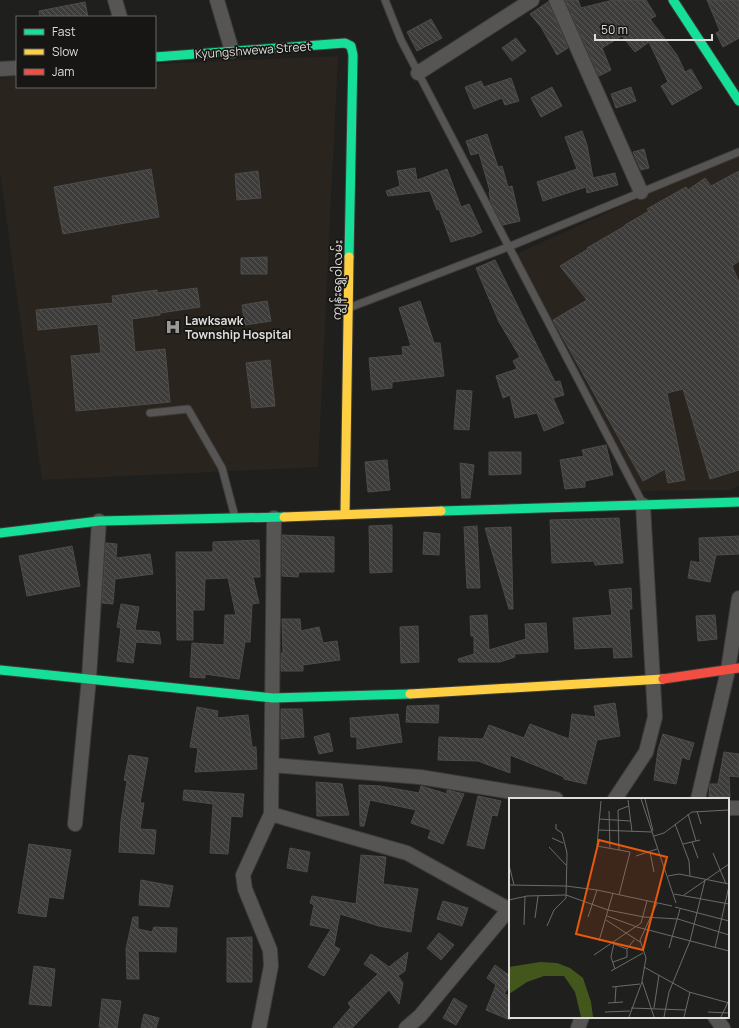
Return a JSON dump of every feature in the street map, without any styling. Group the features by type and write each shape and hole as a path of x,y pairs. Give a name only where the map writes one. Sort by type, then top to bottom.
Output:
{"main road":[{"path":"673,0 739,101"},
{"name":"Kyungshwewa Street","path":"156,57 345,43 351,46 353,55 349,308"},
{"name":"ကျွန်းရွှေဝါလမ်း","path":"345,514 349,308"},
{"path":"0,533 99,521 274,518 345,514 739,502"},
{"path":"0,670 273,698 442,693 654,680 734,669"}],"street":[{"path":"116,0 120,16"},
{"path":"217,0 232,51"},
{"path":"418,73 532,0"},
{"path":"556,0 642,192"},
{"path":"0,69 16,68"},
{"path":"616,798 646,752 655,717 643,505"},
{"path":"259,1028 271,966 270,950 245,889 243,876 272,814 274,518"},
{"path":"75,824 89,678 99,521"},
{"path":"698,798 734,669 739,598"},
{"path":"272,766 420,778 550,798"},
{"path":"272,814 407,853 509,908"},
{"path":"406,1028 420,1022 509,910"},
{"path":"578,1028 582,1018"},
{"path":"716,1018 723,1028"}],"lane":[{"path":"385,0 401,40 643,505"},
{"path":"349,308 508,247 739,152"},
{"path":"150,413 188,409 222,468 235,518"}],"shaded area":[{"name":"Lawksawk Township Hospital","path":"338,56 318,467 42,480 0,172 0,78 16,76 16,88 156,88 156,64"},
{"path":"739,152 739,486 728,490 639,491 508,258"}],"building":[{"path":"565,0 578,0 581,8 613,0 646,0 656,16 650,19 677,55 685,72 691,69 702,88 672,105 661,86 668,82 649,42 635,52 622,36 602,48 611,70 599,76"},
{"path":"707,0 739,0 739,38 723,47 716,33 720,31"},
{"path":"85,2 88,16 40,16 39,11"},
{"path":"548,2 568,48 557,55 541,27 530,14"},
{"path":"431,19 442,38 417,51 407,32"},
{"path":"516,38 526,51 512,61 502,48"},
{"path":"511,78 519,101 505,105 502,98 474,109 465,87 481,81 484,87"},
{"path":"552,87 562,106 541,117 531,98"},
{"path":"631,87 636,101 616,108 611,94"},
{"path":"582,131 587,145 593,178 615,173 618,185 587,193 586,187 543,201 537,182 577,169 565,137"},
{"path":"487,134 498,167 502,166 508,187 512,186 520,221 503,225 491,202 490,191 479,153 471,155 466,141"},
{"path":"644,149 649,168 641,170 633,152"},
{"path":"415,168 417,180 447,169 461,207 469,204 482,232 471,237 470,236 451,242 439,209 437,210 430,191 388,196 386,191 400,186 397,171"},
{"path":"151,169 159,217 63,234 54,187"},
{"path":"258,171 261,198 237,200 235,174"},
{"path":"739,171 739,261 732,266 739,282 739,470 710,479 683,389 667,393 685,480 668,483 665,469 643,481 553,320 587,300 560,266 649,211 647,209 686,187 688,190 705,178 711,186"},
{"path":"267,257 267,274 241,274 241,258"},
{"path":"495,260 555,382 560,381 564,395 553,398 564,423 544,431 537,413 515,418 510,395 503,398 496,376 517,369 513,361 520,357 499,322 476,268"},
{"path":"197,288 200,307 132,319 135,352 165,349 170,402 76,411 71,356 101,353 98,324 38,330 36,310 113,303 112,296 157,290 157,293"},
{"path":"267,301 271,321 245,325 242,305"},
{"path":"420,301 434,343 440,343 444,376 392,382 392,388 372,390 369,358 403,355 402,347 411,346 399,308"},
{"path":"270,360 275,406 252,408 246,363"},
{"path":"457,390 472,391 469,430 454,429"},
{"path":"606,445 613,475 585,481 585,487 565,489 560,460 584,456 582,450"},
{"path":"489,452 521,452 521,474 489,475"},
{"path":"387,460 390,490 368,492 365,462"},
{"path":"460,463 474,465 470,498 462,498"},
{"path":"619,518 623,563 595,565 594,561 552,563 550,520"},
{"path":"392,525 392,572 370,573 369,526"},
{"path":"477,526 480,588 467,588 464,527"},
{"path":"511,527 513,609 509,609 485,528"},
{"path":"424,532 440,534 439,555 423,554"},
{"path":"282,535 334,537 334,572 299,572 298,577 282,576"},
{"path":"739,536 739,554 716,555 710,582 688,578 691,561 700,563 699,538"},
{"path":"259,540 260,577 253,577 259,603 252,604 250,642 245,642 239,679 205,674 205,678 190,677 192,643 224,645 225,615 236,615 228,578 205,579 204,610 193,610 193,640 177,640 176,552 213,552 213,542"},
{"path":"106,543 117,544 116,558 150,554 153,574 115,579 113,604 102,603"},
{"path":"72,546 80,586 27,596 19,556"},
{"path":"631,588 632,609 629,609 632,657 614,658 613,647 575,649 573,618 612,615 609,590"},
{"path":"121,604 139,607 135,630 159,632 161,644 136,642 133,663 117,661 121,628 117,627"},
{"path":"487,615 489,650 526,639 525,624 546,623 548,652 514,654 515,657 500,662 459,662 458,659 474,654 474,636 471,636 470,616"},
{"path":"715,615 717,639 698,641 696,616"},
{"path":"282,619 300,619 301,631 319,627 323,643 337,641 340,660 303,665 303,671 281,671 281,653 283,653"},
{"path":"418,626 419,662 401,663 400,627"},
{"path":"615,703 620,736 597,740 586,784 564,779 564,777 510,755 510,773 478,761 438,760 439,737 483,739 489,725 524,738 530,724 569,739 572,714 596,717 594,706"},
{"path":"439,705 438,723 406,722 407,706"},
{"path":"197,707 218,711 217,718 248,715 252,747 256,747 257,769 195,772 198,748 190,747"},
{"path":"281,709 302,709 304,737 281,739"},
{"path":"398,714 402,742 357,749 357,737 351,737 350,718"},
{"path":"329,733 333,751 319,754 314,737"},
{"path":"663,734 694,743 689,760 682,757 676,784 654,780 658,750"},
{"path":"724,752 739,754 739,777 729,776 730,797 709,797 710,784 718,784"},
{"path":"129,755 148,758 140,803 144,803 140,829 156,830 154,854 119,852 121,821 127,781 124,780"},
{"path":"316,782 342,784 349,815 317,816"},
{"path":"359,785 380,786 419,793 421,786 447,794 447,790 464,794 443,844 428,838 431,830 411,823 416,810 370,800 364,826 360,826"},
{"path":"184,790 244,794 242,817 231,816 228,854 210,853 213,804 183,800"},
{"path":"478,796 501,801 497,816 492,815 484,849 467,845"},
{"path":"29,844 71,850 63,899 49,897 46,917 18,913"},
{"path":"290,848 310,852 307,872 287,868"},
{"path":"361,855 386,857 383,884 418,889 414,912 411,911 414,913 411,932 379,926 340,914 334,946 340,949 324,976 308,967 331,929 310,925 314,905 310,903 312,896 356,904"},
{"path":"141,880 173,886 169,907 139,905"},
{"path":"443,901 468,908 462,926 437,919"},
{"path":"133,917 138,917 138,929 152,932 154,927 177,928 176,952 138,951 139,979 127,979 126,949"},
{"path":"439,933 454,945 441,960 427,948"},
{"path":"252,937 252,982 227,982 227,938"},
{"path":"408,952 405,971 398,976 403,983 399,1004 389,990 352,1028 333,1028 351,1007 348,1003 378,974 364,964 371,954 389,967"},
{"path":"495,965 509,975 509,986 504,994 509,996 510,1020 486,1010 496,985 487,978"},
{"path":"34,966 55,969 51,1006 29,1004"},
{"path":"454,998 467,1006 456,1025 443,1018"},
{"path":"102,999 121,1001 117,1028 99,1027"},
{"path":"144,1014 159,1018 156,1028 141,1028"}],"traffic: fast":[{"path":"673,0 739,101"},
{"path":"156,57 345,43 351,46 353,55 349,257"},
{"path":"441,511 739,502"},
{"path":"0,533 99,521 284,517"},
{"path":"0,670 273,698 410,694"}],"traffic: slow":[{"path":"345,514 349,257"},
{"path":"284,517 441,511"},
{"path":"410,694 663,679"}],"traffic: jam":[{"path":"663,679 739,668"}],"place":[{"name":"Lawksawk Township Hospital","path":"173,327"}]}
